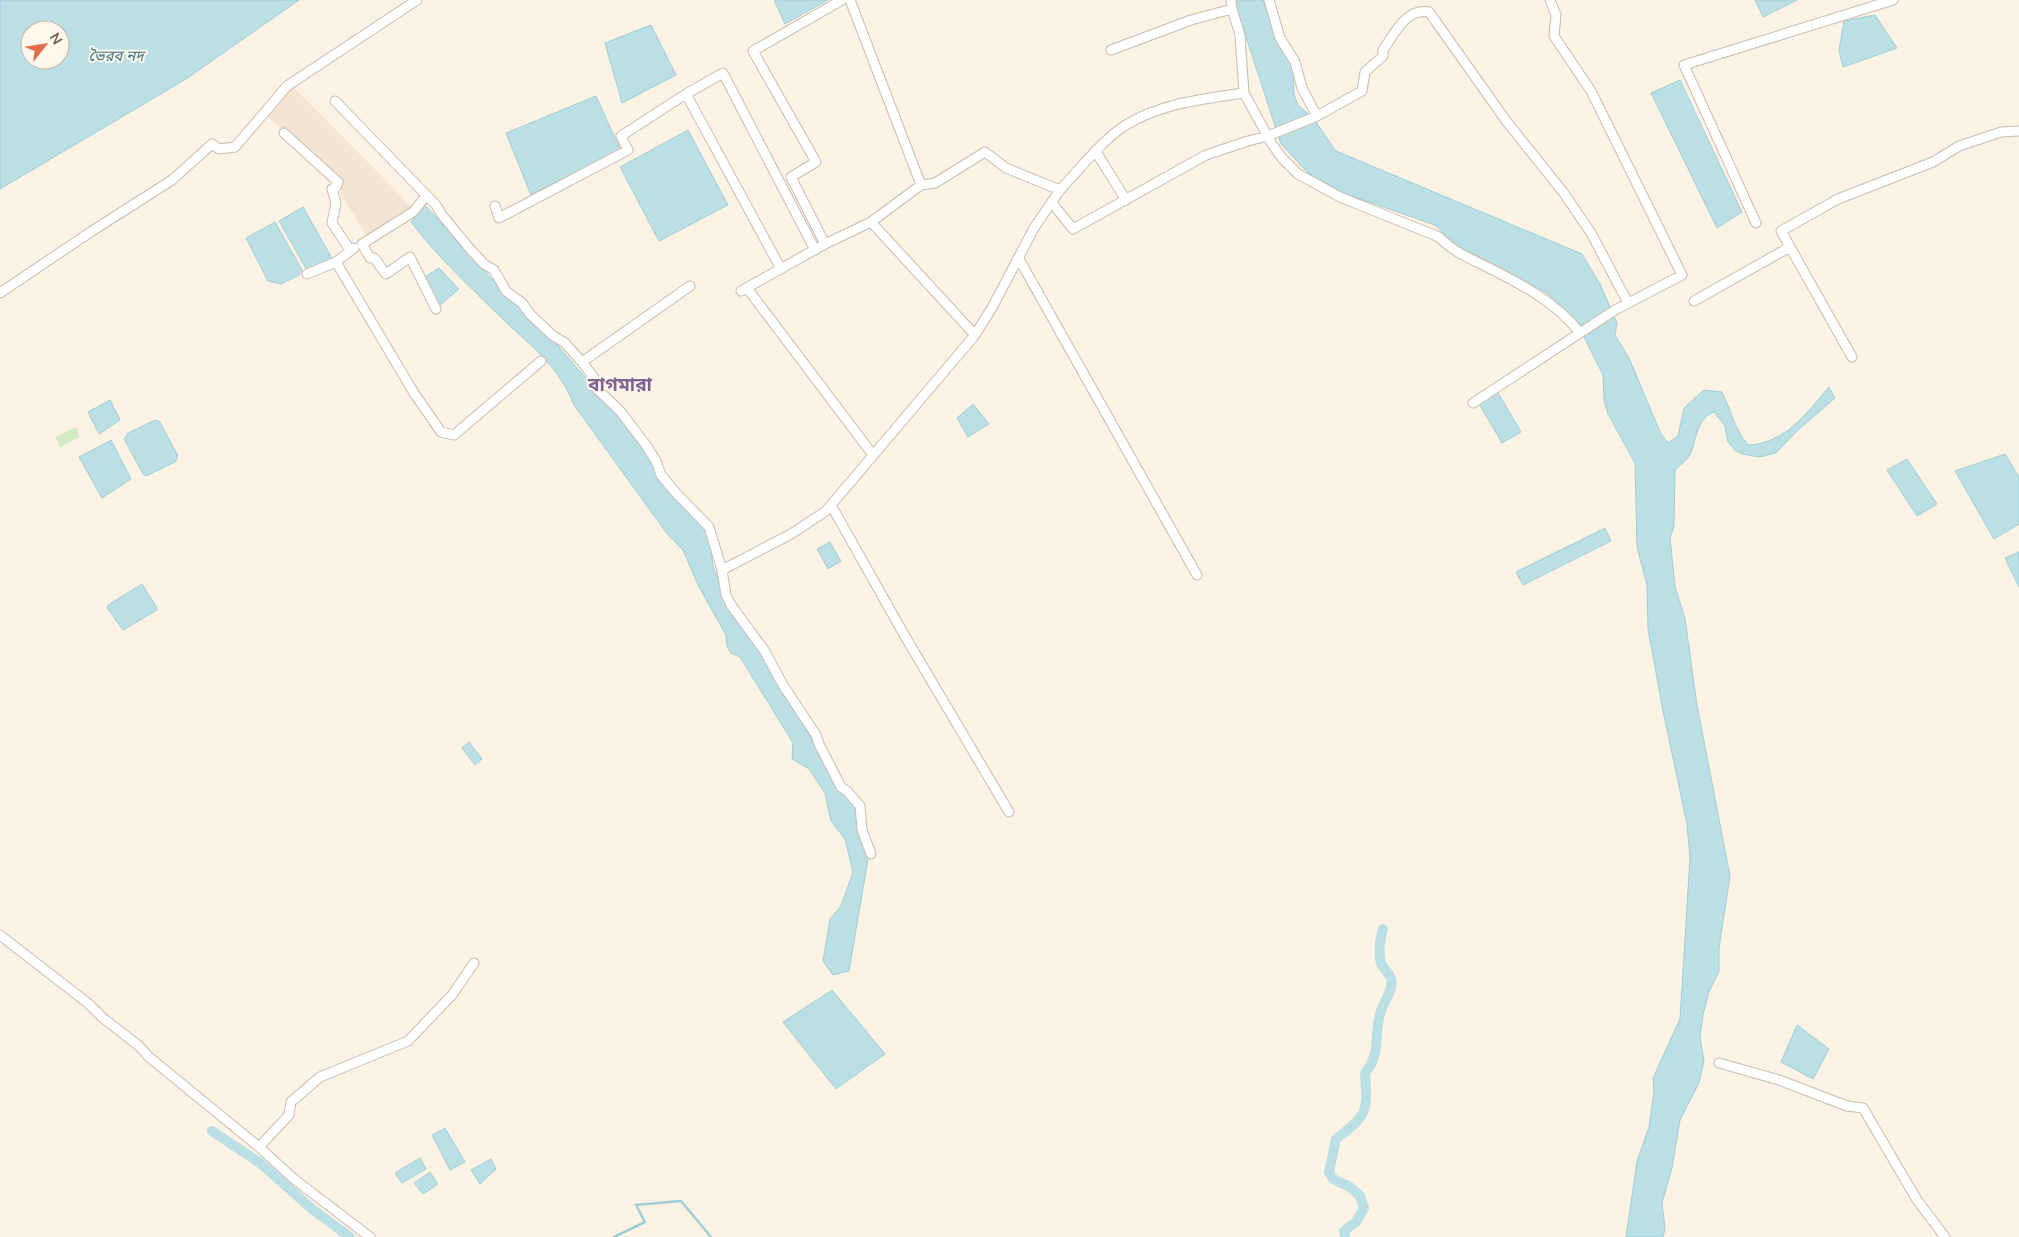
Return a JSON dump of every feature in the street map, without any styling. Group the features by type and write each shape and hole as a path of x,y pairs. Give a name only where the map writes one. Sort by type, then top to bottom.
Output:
{"street":[{"path":"0,293 172,180 212,144 219,149 235,148 287,86 417,0"},
{"path":"825,244 791,178 816,162 753,51 842,0"},
{"path":"850,0 921,185"},
{"path":"1269,0 1280,38 1295,62 1302,88 1316,116"},
{"path":"1473,403 1615,310 1682,275 1590,91 1554,36 1556,14 1550,0"},
{"path":"1756,223 1684,65 1893,0"},
{"path":"1111,50 1232,4 1240,35 1244,93 1271,135 1282,158 1298,174 1340,197 1439,237 1449,248 1515,281 1542,297 1562,312 1580,333"},
{"path":"1052,203 1073,229 1206,155 1271,135 1316,116 1362,91 1365,72 1383,56 1383,50 1408,16 1419,10 1429,12 1507,122 1563,192 1591,233 1628,303"},
{"path":"495,206 499,218 628,150 620,136 723,73 815,250"},
{"path":"722,570 791,534 826,511 975,335 994,306 1034,228 1060,190 1096,152 1125,126 1147,114 1195,100 1244,93"},
{"path":"686,94 781,269"},
{"path":"334,101 436,205 442,216 471,250 484,264 494,270 506,291 522,303 530,314 552,334 565,343 582,362 594,378 594,387 620,411 646,445 656,461 661,475 709,528 722,570 726,595 731,605 764,650 816,735 841,787 860,806 862,830 871,854"},
{"path":"1852,357 1781,231 1838,199 1933,162 1959,146 2001,132 2019,132"},
{"path":"284,133 338,182 336,187 332,189 336,203 332,223 350,250"},
{"path":"873,455 744,290 825,244 872,222 921,185 935,183 986,152 1006,168 1060,190"},
{"path":"1096,152 1126,200"},
{"path":"307,274 336,262 350,250 412,212 426,196"},
{"path":"872,222 975,335"},
{"path":"362,244 370,258 374,258 386,274 410,258 436,309"},
{"path":"1694,301 1790,247"},
{"path":"1019,259 1196,575"},
{"path":"336,262 414,393 442,432 454,435 540,361"},
{"path":"582,362 690,286"},
{"path":"831,505 906,638 1009,812"},
{"path":"0,935 89,1004 102,1018 117,1027 294,1179 370,1237"},
{"path":"259,1147 288,1115 291,1102 320,1077 408,1041 452,995 474,963"},
{"path":"1719,1063 1779,1080 1847,1106 1863,1108 1917,1200 1945,1237"}],"shaded area":[{"path":"291,85 412,207 369,239 341,195 341,182 264,113"}],"green space":[{"path":"76,427 80,437 60,447 55,437"}],"water":[{"name":"ভৈরব নদ","path":"0,0 299,0 186,79 0,189"},
{"path":"774,0 828,0 785,24"},
{"path":"1234,0 1263,0 1286,56 1293,66 1294,94 1298,105 1313,118 1336,151 1582,254 1600,284 1617,323 1615,335 1629,358 1661,434 1668,443 1678,436 1684,408 1704,390 1722,392 1736,426 1748,445 1773,439 1784,433 1803,417 1829,387 1835,398 1798,430 1776,453 1759,457 1742,454 1735,450 1728,442 1725,426 1714,412 1704,419 1698,429 1690,455 1675,470 1674,526 1670,538 1675,586 1685,619 1697,705 1730,876 1719,948 1719,971 1709,992 1703,1014 1700,1038 1704,1061 1699,1083 1680,1120 1672,1168 1662,1203 1665,1229 1663,1237 1626,1237 1637,1161 1649,1127 1654,1091 1653,1078 1680,1019 1690,858 1687,824 1648,629 1647,585 1637,547 1635,463 1608,414 1604,400 1603,375 1576,321 1547,293 1456,245 1435,225 1343,193 1308,173 1281,144"},
{"path":"1755,0 1797,0 1763,17"},
{"path":"1875,15 1897,48 1843,67 1839,50 1844,21"},
{"path":"651,25 676,75 622,103 605,43"},
{"path":"1680,80 1742,212 1717,228 1651,93"},
{"path":"596,96 620,149 531,195 506,133"},
{"path":"688,130 728,205 659,241 620,167"},
{"path":"425,205 490,277 553,340 608,404 643,449 671,495 697,518 710,539 713,567 728,603 776,676 837,785 856,808 860,835 868,859 849,971 833,975 823,961 830,919 841,906 853,872 845,839 831,821 825,793 809,769 792,759 793,743 740,657 731,653 727,647 726,635 699,587 683,550 668,535 574,405 554,370 538,352 458,275 411,222"},
{"path":"303,207 333,260 308,272 279,221"},
{"path":"275,222 302,270 299,275 281,284 268,281 246,238"},
{"path":"439,268 459,289 439,306 425,277"},
{"path":"1497,391 1521,432 1502,443 1478,402"},
{"path":"110,400 120,420 99,434 88,412"},
{"path":"973,404 989,424 968,437 957,418"},
{"path":"156,420 160,422 178,456 175,462 146,476 143,474 124,439 128,433"},
{"path":"111,440 131,479 102,498 79,457"},
{"path":"2005,454 2019,477 2019,524 1994,539 1955,471"},
{"path":"1907,459 1937,504 1917,516 1887,470"},
{"path":"1605,528 1611,541 1523,585 1516,572"},
{"path":"830,542 841,561 828,569 817,549"},
{"path":"2019,552 2019,587 2005,558"},
{"path":"142,584 157,610 123,630 107,608 108,605"},
{"path":"469,742 482,759 475,765 462,748"},
{"path":"832,990 885,1054 836,1089 783,1022"},
{"path":"1797,1025 1829,1049 1813,1079 1781,1062"},
{"path":"445,1128 465,1162 450,1170 432,1135"},
{"path":"420,1158 426,1169 402,1183 395,1173"},
{"path":"491,1159 496,1169 480,1184 471,1170"},
{"path":"430,1172 438,1184 423,1194 414,1183"}],"waterway":[{"path":"1345,1237 1344,1231 1356,1222 1364,1208 1360,1196 1350,1187 1333,1179 1329,1172 1336,1139 1360,1118 1365,1105 1365,1073 1374,1057 1379,1017 1392,983 1380,959 1383,929"},
{"path":"212,1131 260,1163 312,1209 350,1237"},
{"path":"614,1237 645,1222 636,1205 681,1201 711,1237"}],"district":[{"name":"বাগমারা","path":"620,384"}]}
